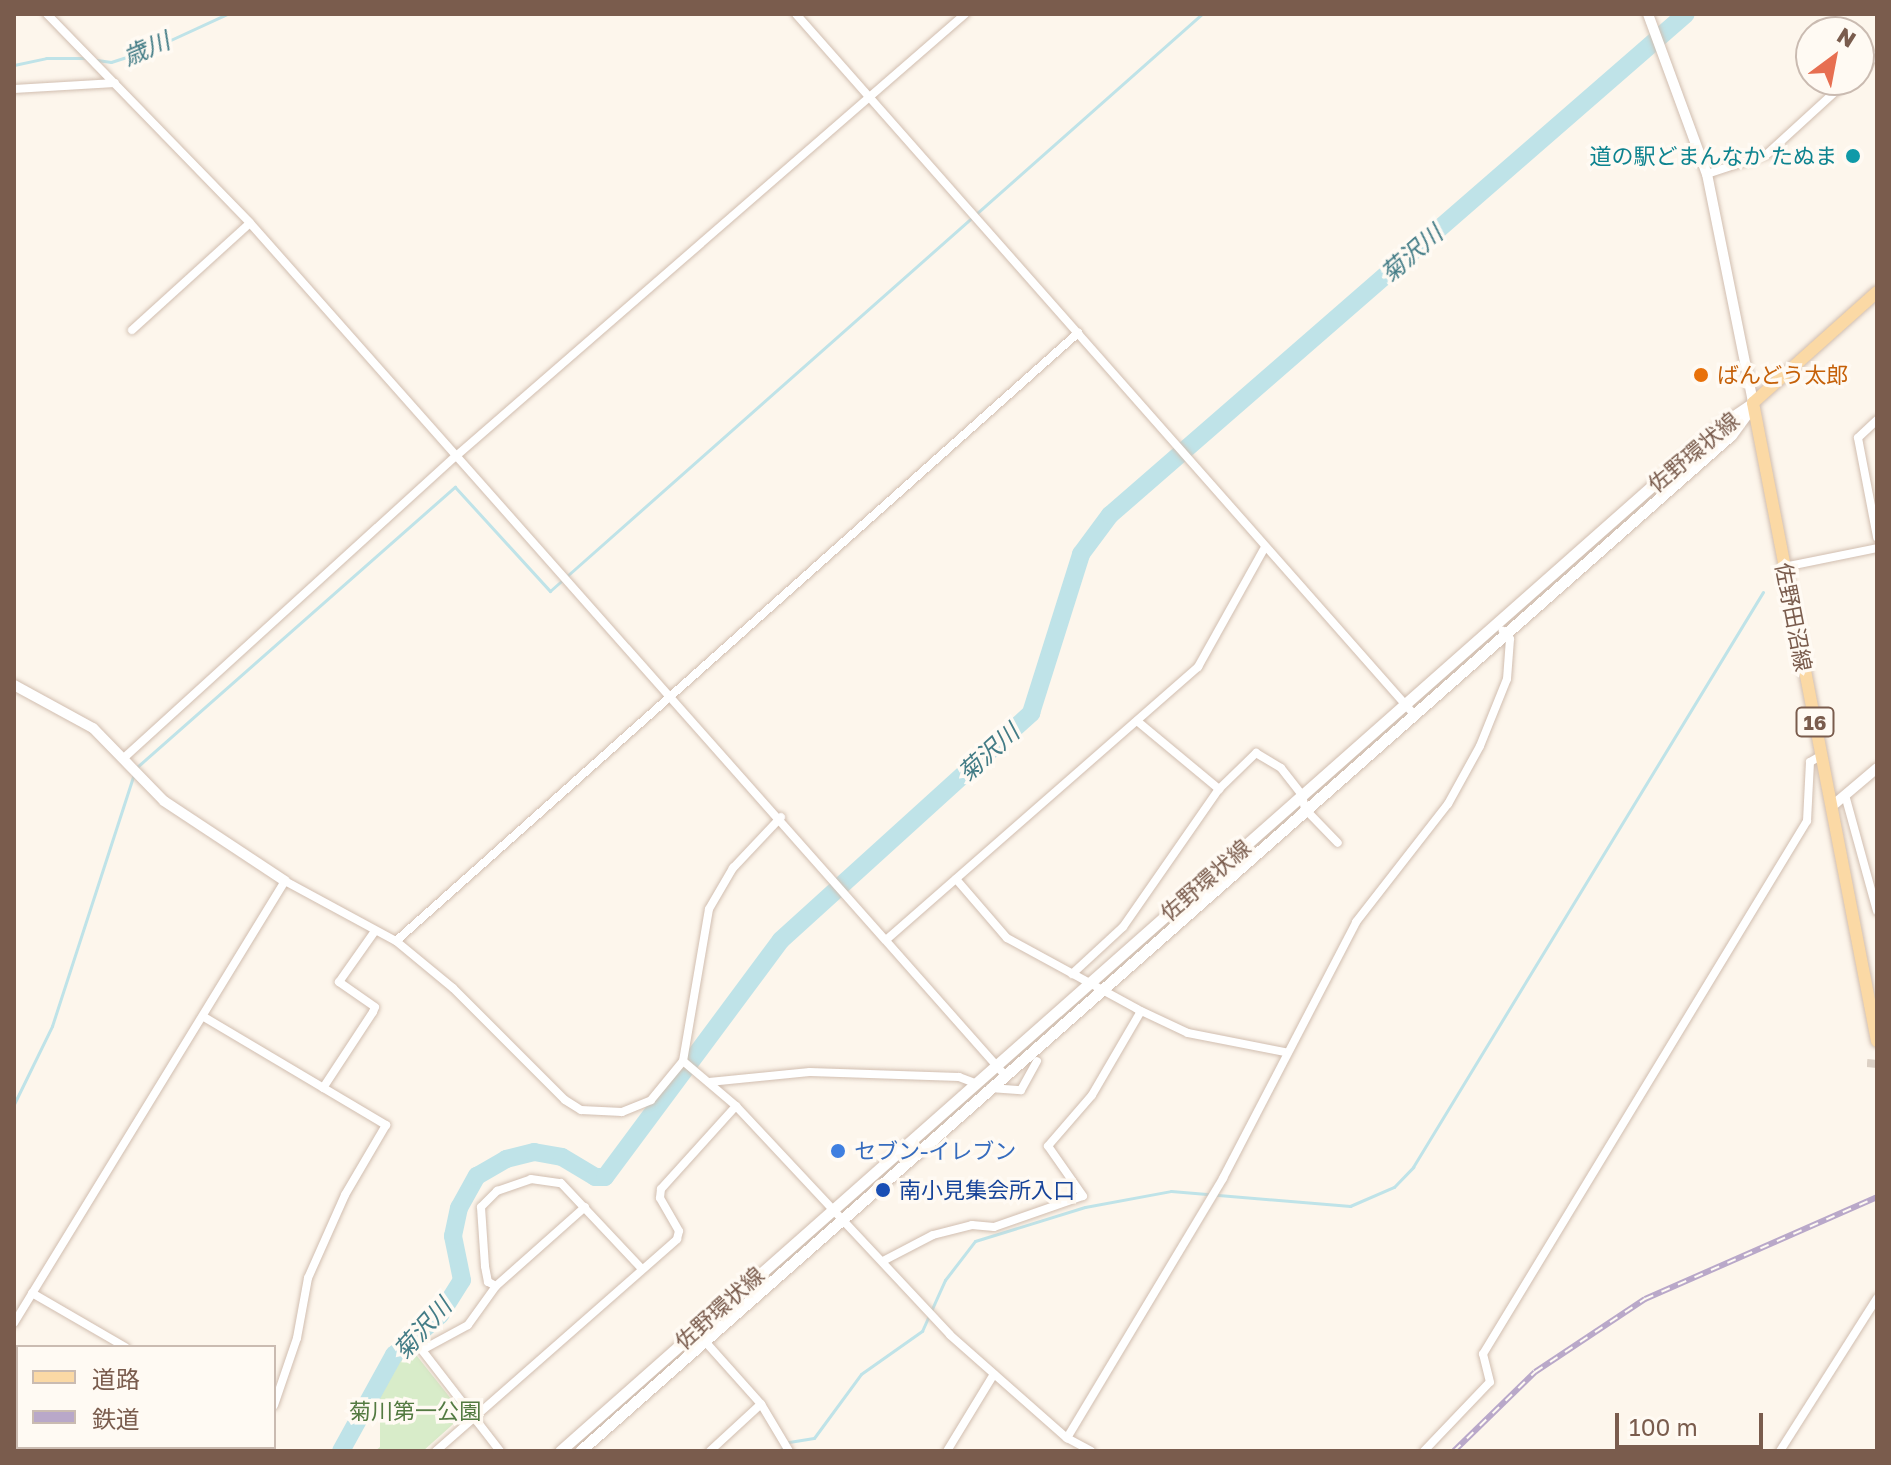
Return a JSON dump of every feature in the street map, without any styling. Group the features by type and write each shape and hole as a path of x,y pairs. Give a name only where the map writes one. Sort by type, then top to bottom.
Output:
{"main road":[{"path":"1753,403 1877,292"},
{"name":"佐野田沼線","path":"1753,403 1877,1041"},
{"name":"佐野環状線","path":"837,1212 973,1083 1302,795 1731,435 1753,403"},
{"name":"佐野環状線","path":"560,1451 837,1212 1004,1074 1305,809 1409,708"},
{"name":"佐野環状線","path":"580,1451 699,1334"}],"street":[{"path":"47,14 250,223 455,457 781,817 1004,1074"},
{"path":"796,14 1264,549 1409,708"},
{"path":"126,756 455,457 965,14"},
{"path":"1648,14 1707,174 1753,403"},
{"path":"14,89 115,83"},
{"path":"1707,174 1767,154 1830,96"},
{"path":"132,330 250,223"},
{"path":"396,941 1078,333"},
{"path":"1877,420 1858,438 1877,537"},
{"path":"1784,567 1877,548"},
{"path":"886,940 1198,667 1264,549"},
{"path":"1067,1438 1223,1178 1285,1052 1323,993 1356,922 1448,804 1480,746 1507,679 1510,639 1500,628"},
{"path":"14,685 73,715 126,756 164,801 285,881 396,941 453,988 565,1100 581,1110 604,1114 636,1108 664,1089 683,1061 709,909 733,868 781,817"},
{"path":"1137,721 1219,789"},
{"path":"1072,974 1123,927 1219,789 1256,753 1281,768 1302,795 1305,809 1338,843"},
{"path":"1424,1451 1490,1382 1483,1354 1807,821 1810,762 1822,755"},
{"path":"1831,807 1877,768"},
{"path":"1845,795 1874,886 1877,911"},
{"path":"956,879 1007,938 1141,1011 1188,1033 1285,1052"},
{"path":"14,1323 285,881"},
{"path":"323,1088 375,1007 339,982 375,931"},
{"path":"883,1261 933,1235 972,1225 994,1227 1083,1196 1048,1146 1100,1082 1141,1011"},
{"path":"204,1017 386,1125 345,1195 308,1278 297,1338 276,1399"},
{"path":"683,1061 736,1106 883,1261 927,1313 1067,1438 1091,1451"},
{"path":"708,1082 810,1072 959,1077 988,1087 1021,1090 1037,1061"},
{"path":"436,1451 680,1235 660,1198 661,1189 736,1106"},
{"path":"496,1286 488,1282 481,1207 497,1191 531,1179 554,1179 585,1207 642,1269"},
{"path":"500,1451 422,1350 468,1325 496,1286 585,1207"},
{"path":"32,1293 122,1345"},
{"path":"1780,1451 1877,1298"},
{"path":"699,1334 761,1404 789,1451"},
{"path":"947,1451 994,1374"},
{"path":"710,1451 761,1404"}],"green space":[{"name":"菊川第一公園","path":"409,1346 460,1410 460,1418 423,1451 375,1451 380,1447 380,1383"}],"waterway":[{"name":"歳川","path":"97,60 111,62 151,49 227,14"},
{"path":"137,767 455,487 550,591 1202,14"},
{"name":"菊沢川","path":"341,1451 394,1355 440,1315 462,1280 453,1236 459,1208 477,1176 506,1159 534,1152 562,1157 595,1177 605,1177 781,940 1031,713 1081,554 1110,515 1686,14"},
{"name":"歳川","path":"14,65 46,58 86,58"},
{"path":"779,1451 789,1442 814,1438 861,1374 922,1331 945,1280 975,1241 1085,1207 1171,1191 1350,1206 1394,1187 1413,1167 1763,592"},
{"path":"14,1104 52,1026 134,774"}],"tunnel":[{"path":"1867,1063 1877,1064"}],"railway":[{"path":"1454,1451 1535,1372 1645,1299 1877,1197"}],"place":[{"name":"道の駅どまんなか たぬま","path":"1853,156"},
{"name":"ばんどう太郎","path":"1701,375"},
{"name":"セブン-イレブン","path":"838,1151"},
{"name":"南小見集会所入口","path":"883,1190"}]}
